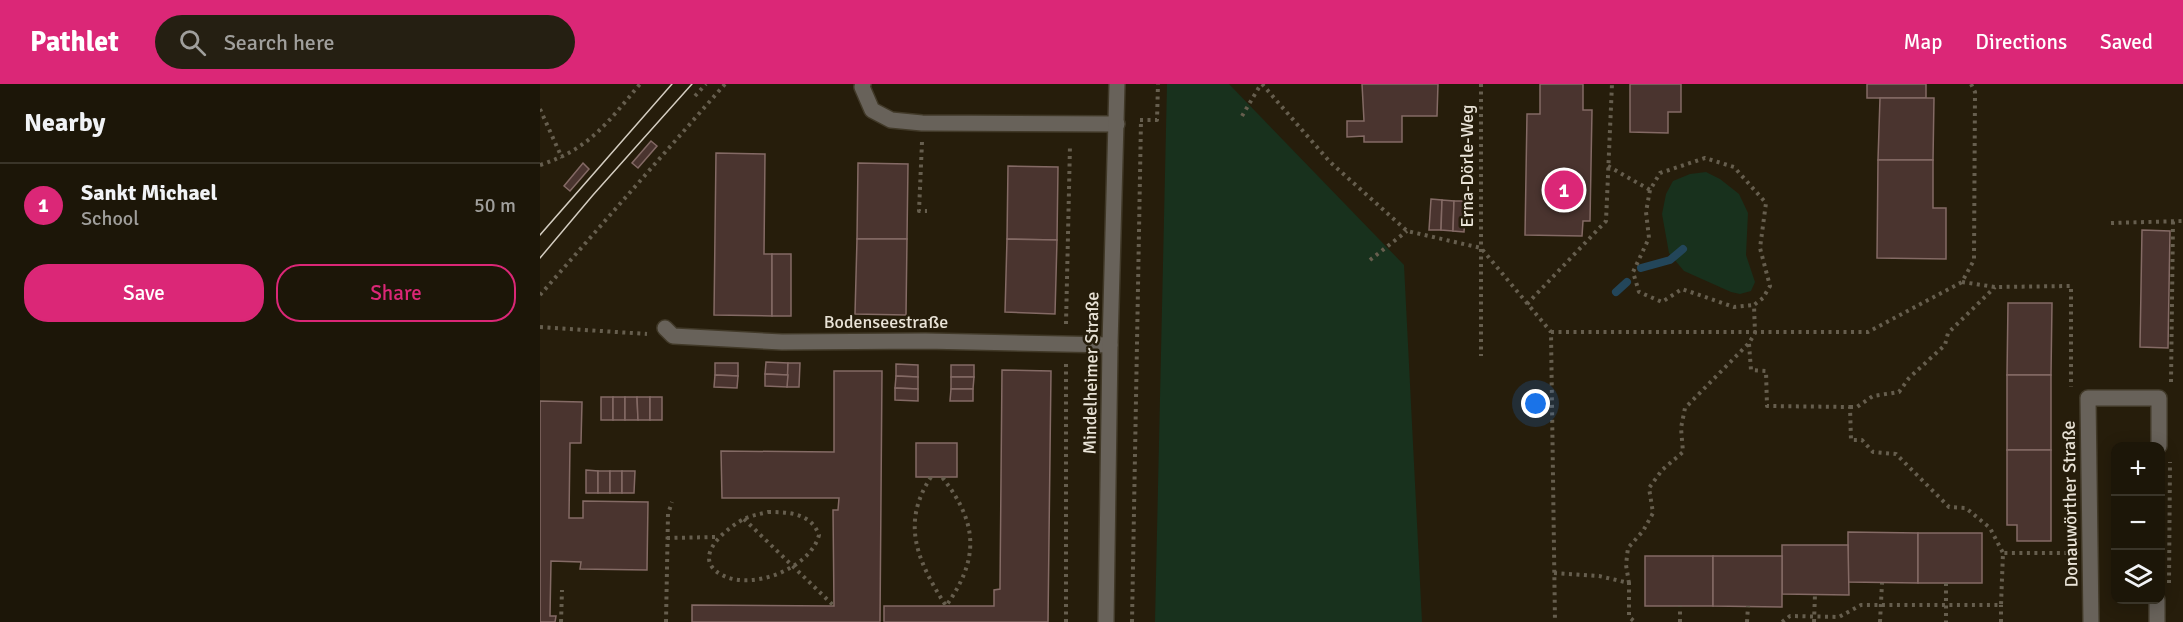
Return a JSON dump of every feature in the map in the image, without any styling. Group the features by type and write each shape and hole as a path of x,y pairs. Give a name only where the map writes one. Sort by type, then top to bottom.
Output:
{"street":[{"path":"863,84 862,87 872,110 891,120 922,123 1117,122"},
{"name":"Mindelheimer Straße","path":"1106,622 1117,84"},
{"name":"Bodenseestraße","path":"669,332 782,342 925,341 1110,345"},
{"name":"Donauwörther Straße","path":"2091,622 2088,398 2159,398 2159,442"},
{"path":"2157,604 2157,622"}],"path":[{"path":"540,165 576,151 601,131 640,84"},
{"path":"695,96 706,84"},
{"path":"540,295 725,84"},
{"path":"1117,122 1157,120 1158,84"},
{"path":"1242,116 1262,84 1330,162 1407,231 1481,248 1551,332 1555,622"},
{"name":"Erna-Dörle-Weg","path":"1481,84 1481,356"},
{"path":"1527,304 1606,221 1612,84"},
{"path":"1551,332 1868,332 1962,282 1974,260 1975,238 1975,92 1971,84"},
{"path":"540,109 562,158"},
{"path":"1132,622 1141,120"},
{"path":"922,123 919,211 927,211"},
{"path":"1066,622 1066,345 1071,123"},
{"path":"1705,158 1734,167 1766,203 1760,248 1770,285 1763,298 1754,305 1734,307 1682,289 1662,302 1639,292 1633,272 1649,238 1646,212 1650,190 1660,173 1705,158"},
{"path":"1608,166 1650,190"},
{"path":"2111,223 2183,221"},
{"path":"1370,260 1407,231"},
{"path":"1962,282 1995,287 2070,286"},
{"path":"1749,343 1751,370 1766,370 1767,406 1857,407 1873,396 1899,392 1909,378 1945,345 1948,333 1995,287"},
{"path":"1635,622 1629,617 1629,583 1626,565 1628,548 1653,513 1649,488 1662,470 1683,452 1681,428 1685,408 1749,343 1755,333 1754,305"},
{"path":"540,327 669,332"},
{"path":"1850,407 1851,440 1862,440 1873,452 1896,454 1949,507 1966,508 1990,528 2002,553 2001,622"},
{"path":"931,477 921,493 916,508 915,539 926,572 946,606 968,568 970,534 961,504 942,477"},
{"path":"666,622 668,514 672,502"},
{"path":"768,512 796,514 812,522 819,535 809,554 778,574 756,579 723,576 710,564 710,548 719,537 744,519 768,512"},
{"path":"744,519 834,606"},
{"path":"667,538 719,537"},
{"path":"2002,553 2071,553"},
{"path":"1554,573 1599,576 1629,583"},
{"path":"1880,622 1882,583"},
{"path":"1946,583 1946,622"},
{"path":"561,622 562,590"},
{"path":"1814,619 1815,594"},
{"path":"1782,622 1790,616 1814,619 1839,617 1861,605 2001,605"},
{"path":"1680,606 1680,622"},
{"path":"1747,622 1748,606"}],"green space":[{"path":"1167,84 1229,84 1404,265 1422,622 1155,622"},
{"path":"1706,172 1720,179 1739,194 1748,213 1746,255 1755,282 1751,291 1740,294 1731,292 1684,271 1669,253 1662,214 1666,194 1673,181 1690,174"}],"building":[{"path":"1362,84 1438,84 1437,116 1402,116 1402,142 1364,142 1364,136 1347,137 1347,121 1364,121"},
{"path":"1540,84 1583,84 1583,110 1592,110 1590,221 1583,221 1582,236 1525,235 1527,114 1540,114"},
{"path":"1630,84 1681,84 1681,112 1668,112 1668,133 1630,132"},
{"path":"1867,84 1926,84 1926,98 1867,98"},
{"path":"1880,98 1934,98 1933,160 1878,160"},
{"path":"651,141 657,146 638,168 632,163"},
{"path":"716,153 765,154 764,254 772,254 772,316 714,315"},
{"path":"1878,160 1933,160 1933,208 1946,208 1946,259 1877,258"},
{"path":"583,163 589,169 570,191 564,186"},
{"path":"858,163 908,164 907,239 857,239"},
{"path":"1008,166 1058,167 1057,240 1007,239"},
{"path":"1431,199 1442,200 1441,230 1429,230"},
{"path":"1442,200 1454,201 1453,231 1441,230"},
{"path":"1454,201 1466,201 1464,232 1453,231"},
{"path":"2142,230 2170,231 2168,348 2140,347"},
{"path":"857,239 907,239 906,315 855,314"},
{"path":"1007,239 1057,240 1055,314 1005,312"},
{"path":"772,254 791,254 791,316 772,316"},
{"path":"2008,303 2052,303 2051,375 2007,375"},
{"path":"766,362 788,363 788,375 765,374"},
{"path":"715,363 738,363 738,376 715,375"},
{"path":"788,363 800,363 799,387 787,387"},
{"path":"896,364 918,365 918,377 896,376"},
{"path":"951,365 974,365 974,377 951,377"},
{"path":"1002,370 1051,371 1048,622 884,622 884,606 994,606 994,590 1000,589"},
{"path":"834,371 882,371 880,622 692,622 692,605 834,606 833,510 838,510 839,498 722,498 721,451 834,452"},
{"path":"765,374 788,375 787,387 765,386"},
{"path":"715,375 738,376 737,388 714,387"},
{"path":"2007,375 2051,375 2051,450 2007,450"},
{"path":"896,376 918,377 918,389 895,388"},
{"path":"951,377 974,377 973,389 951,389"},
{"path":"895,388 918,389 918,401 895,400"},
{"path":"951,389 973,389 973,401 950,401"},
{"path":"601,397 613,397 613,420 601,420"},
{"path":"613,397 625,397 625,420 613,420"},
{"path":"625,397 637,397 638,420 625,420"},
{"path":"637,397 650,397 650,420 638,420"},
{"path":"650,397 662,397 662,420 650,420"},
{"path":"540,401 582,402 581,443 570,443 569,518 583,518 583,501 648,502 647,570 580,569 581,562 551,561 550,616 556,616 555,622 540,622"},
{"path":"916,443 957,443 957,477 916,477"},
{"path":"2007,450 2051,450 2051,541 2017,541 2017,525 2007,525"},
{"path":"586,470 598,471 598,493 586,493"},
{"path":"598,471 610,471 610,493 598,493"},
{"path":"610,471 622,471 622,493 610,493"},
{"path":"622,471 635,471 634,493 622,493"},
{"path":"1848,532 1918,533 1918,583 1848,582"},
{"path":"1918,533 1982,533 1982,583 1918,583"},
{"path":"1782,545 1848,545 1849,595 1782,594"},
{"path":"1645,556 1713,556 1713,606 1645,606"},
{"path":"1713,556 1782,556 1782,607 1713,606"}],"waterway":[{"path":"1641,268 1670,260 1683,249"},
{"path":"1616,292 1627,282"}],"tram line":[{"path":"540,235 672,84"},
{"path":"540,258 692,84"}],"place":[{"name":"Sankt Michael","path":"1564,190"}]}
